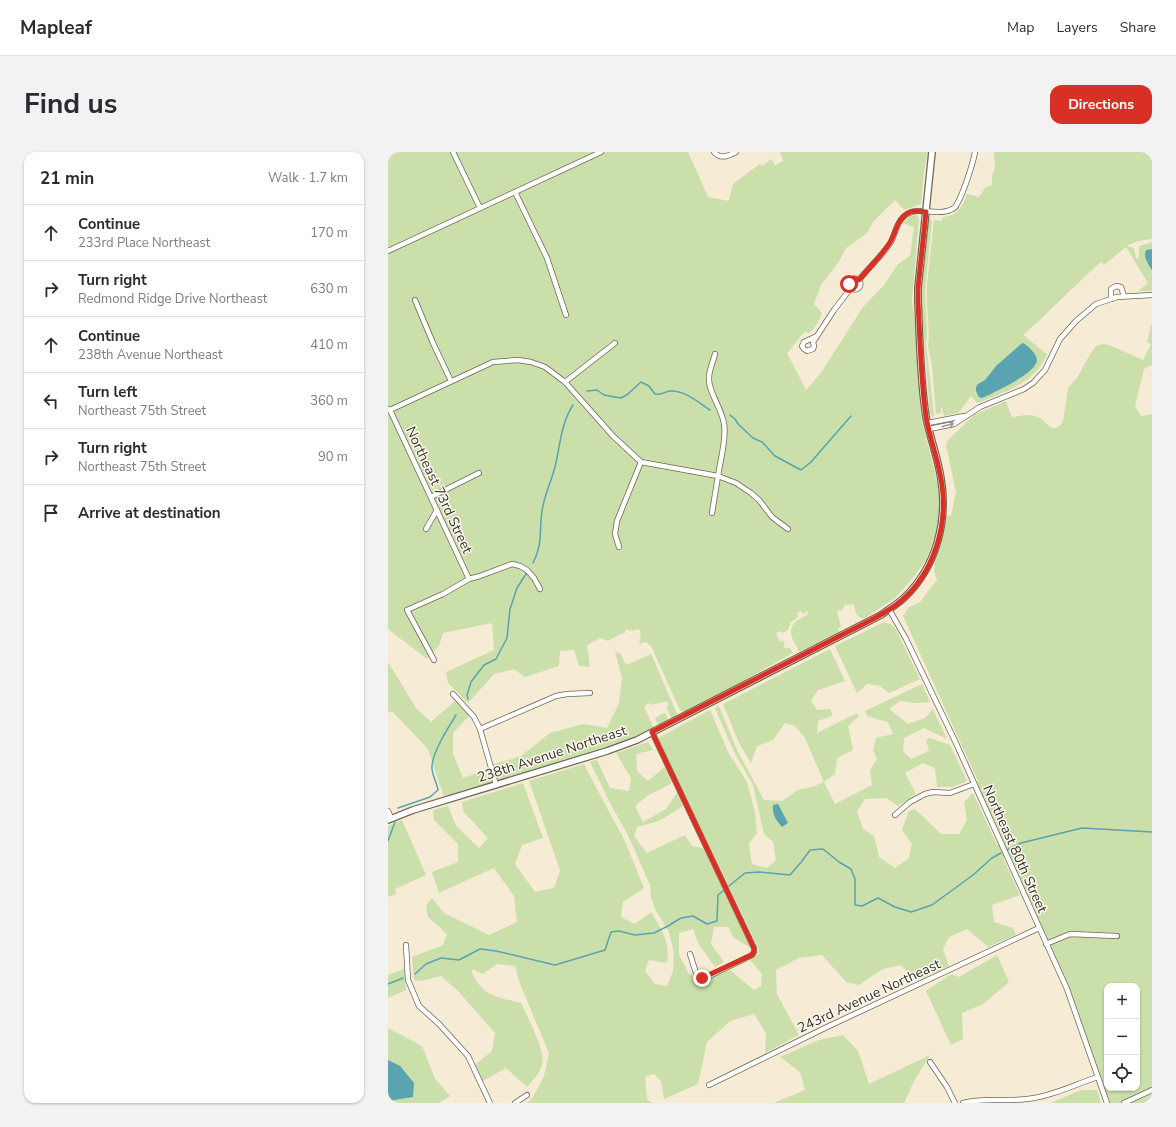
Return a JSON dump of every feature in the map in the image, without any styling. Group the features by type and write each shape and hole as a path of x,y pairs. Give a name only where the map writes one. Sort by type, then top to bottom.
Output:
{"street":[{"path":"453,152 480,208"},
{"path":"388,251 601,152"},
{"path":"714,152 721,157 728,156 736,152"},
{"name":"238th Avenue Northeast","path":"390,819 413,810 611,750 652,732 889,610 901,602 913,588 931,559 938,540 944,498 941,477 928,426 925,405 918,302 918,288 932,152"},
{"path":"859,280 889,244 902,218 912,211 943,212 950,211 957,205 971,168 975,152"},
{"path":"515,192 547,258 566,315"},
{"path":"851,288 849,284 850,280 855,278 859,280"},
{"path":"851,288 855,290 859,288 861,283 859,280"},
{"path":"1111,299 1111,289 1116,286 1121,287 1124,296"},
{"path":"817,336 851,288"},
{"path":"928,426 954,424 980,408 1024,389 1033,383 1045,370 1060,339 1068,329 1096,304 1124,296 1152,295"},
{"path":"415,300 451,381"},
{"path":"565,382 616,344"},
{"path":"712,513 725,425 720,409 709,386 708,379 715,354"},
{"path":"389,409 493,362 511,360 531,362 545,367 565,382 613,436 641,462 718,476 736,483 759,500 772,517 788,529"},
{"name":"Northeast 73rd Street","path":"389,409 469,579"},
{"path":"619,547 615,534 617,521 641,462"},
{"path":"431,497 479,473"},
{"path":"426,529 437,510"},
{"path":"434,660 409,610 444,594 469,579 509,565 516,564 527,570 532,575 540,589"},
{"name":"Northeast 80th Street","path":"889,610 906,639 1067,989 1107,1103"},
{"path":"480,729 556,696 590,693"},
{"path":"453,694 474,717 480,729 496,785"},
{"path":"652,732 754,948 752,955 702,978 697,976 690,954"},
{"path":"895,815 910,802 925,794 933,792 950,793 974,784"},
{"path":"388,811 390,819"},
{"name":"243rd Avenue Northeast","path":"709,1085 829,1026 1039,928"},
{"path":"1046,944 1070,934 1117,936"},
{"path":"406,946 408,980 419,1006 439,1024 468,1056 490,1103"},
{"path":"930,1062 947,1087 955,1103"},
{"path":"963,1103 984,1099 1003,1101 1030,1099 1044,1096 1098,1076"},
{"path":"1124,1103 1152,1090"},
{"path":"515,1103 527,1095"}],"green space":[{"path":"388,152 688,152 708,197 729,201 733,184 760,164 762,166 771,159 775,165 783,161 780,152 928,152 924,172 921,204 904,210 895,200 873,222 867,233 846,248 838,263 821,285 814,304 822,313 817,324 809,333 805,332 787,353 806,390 821,373 863,307 884,285 898,264 910,256 914,227 902,223 910,216 917,215 919,219 912,300 917,338 920,408 938,487 939,513 951,516 956,492 946,445 948,440 974,415 1006,401 1012,418 1022,415 1033,415 1043,420 1050,427 1056,428 1063,422 1068,388 1077,378 1096,346 1103,344 1109,345 1143,360 1151,344 1147,342 1152,324 1152,365 1144,369 1135,406 1140,415 1143,416 1152,414 1152,1103 1107,1103 1067,989 1006,857 1003,858 1020,895 992,905 994,922 1013,928 1016,935 988,947 967,929 949,937 943,949 949,966 916,981 901,965 883,969 859,985 846,982 822,955 799,958 776,970 777,994 799,1035 765,1053 766,1033 754,1014 730,1021 707,1042 698,1084 664,1099 661,1081 654,1074 645,1077 647,1099 652,1103 527,1103 533,1097 544,1076 549,1053 520,984 515,966 497,964 483,974 471,969 479,985 484,990 496,997 521,1003 539,1042 542,1058 540,1071 527,1087 506,1068 483,1081 475,1065 492,1051 495,1033 458,991 441,976 421,981 414,980 412,957 443,945 447,934 428,917 426,906 432,898 444,913 489,935 517,922 514,896 494,868 439,893 432,872 458,862 458,844 434,820 433,810 448,806 456,826 479,848 488,838 463,811 462,802 523,783 543,838 522,845 515,864 535,892 554,888 560,870 529,781 584,764 623,837 644,888 623,902 621,917 635,924 651,912 664,936 668,949 668,955 667,963 649,960 645,971 655,984 667,986 673,971 674,953 669,932 655,909 651,897 650,885 627,833 610,803 590,762 597,760 610,788 629,791 631,778 616,753 648,742 653,750 636,754 637,771 648,781 665,767 672,783 647,796 635,806 643,822 666,809 677,793 683,806 659,821 637,827 634,836 647,853 685,835 692,846 703,848 751,948 733,937 729,927 714,927 711,944 724,962 715,967 698,943 693,929 679,933 679,955 689,974 704,981 730,970 754,990 761,986 762,974 750,960 759,954 758,947 658,738 710,710 729,754 747,782 755,812 757,834 749,843 752,864 766,868 776,861 773,842 764,834 753,785 734,752 715,708 719,706 737,750 764,800 782,801 798,790 812,787 824,782 835,804 872,785 870,770 877,759 873,750 876,738 893,734 888,722 867,716 865,711 922,684 930,702 915,703 900,701 889,709 908,724 925,718 933,709 947,739 924,728 904,738 903,751 911,759 929,751 926,740 930,738 950,745 967,781 953,787 937,787 935,768 923,763 905,773 916,794 898,806 886,798 865,799 857,811 863,829 874,836 879,857 895,868 909,858 912,844 902,830 909,811 915,809 941,834 959,834 967,820 964,802 973,793 997,845 1000,843 973,784 978,781 903,616 908,608 920,602 937,580 934,565 941,544 933,540 926,560 909,583 895,598 865,618 861,618 856,614 854,604 845,605 841,611 837,611 841,627 838,628 839,632 798,652 791,635 792,627 796,622 807,615 808,612 807,611 803,614 801,611 797,613 798,617 790,623 788,630 783,633 780,631 776,633 780,642 783,640 785,646 783,646 784,648 790,648 793,653 685,715 679,708 651,646 646,642 640,644 639,642 641,639 639,638 641,634 640,630 637,629 632,631 626,629 625,633 620,634 608,641 600,638 587,645 590,667 579,666 574,650 560,651 559,666 525,677 514,669 494,674 468,703 448,683 446,672 494,650 492,623 443,633 439,646 427,659 388,629"},
{"path":"994,152 1152,152 1152,239 1142,240 1127,246 1134,248 1136,258 1138,258 1140,246 1152,242 1152,249 1147,250 1145,254 1148,264 1152,270 1152,291 1138,291 1148,283 1126,247 1104,265 1101,262 1023,335 1047,354 1035,373 1018,386 977,403 971,396 958,413 944,416 942,407 941,413 936,414 932,366 928,346 927,285 934,220 942,221 943,217 952,215 959,210 964,203 967,194 979,197 985,188 992,185 992,176 995,168","holes":["996,366 1028,372 1021,377 982,398 978,384 985,380"]},
{"path":"929,217 932,221 925,291 926,342 933,418 930,413 921,300"},
{"path":"884,622 891,624 896,630 920,679 889,693 880,686 867,684 857,693 835,646"},
{"path":"830,649 845,681 818,690 811,701 817,710 831,709 832,716 818,721 817,733 857,713 859,716 848,726 853,750 837,758 835,774 824,782 805,738 795,726 785,723 773,740 757,746 751,763 739,743 723,704"},
{"path":"615,652 620,653 626,665 651,654 678,716 671,717 666,707 669,705 667,701 652,705 650,703 644,706 655,731 637,740 445,800 428,749 392,711 388,713 388,662 416,708 431,722 457,699 471,714 453,733 453,754 463,778 491,768 491,765 521,756 550,733 583,724 607,728 619,703 622,678"},
{"path":"664,713 668,720 659,726 655,718"},
{"path":"402,820 426,875 395,889 396,894 388,897 388,826"},
{"path":"997,955 1009,982 983,1004 962,1013 963,1039 951,1045 926,991 951,974 959,977"},
{"path":"404,969 406,990 388,998 388,975"},
{"path":"388,1028 422,1046 435,1079 450,1096 439,1103 388,1103"},
{"path":"843,1035 858,1051 869,1084 930,1055 914,1081 904,1103 774,1103 805,1090 800,1072 780,1057 819,1040"},
{"path":"1081,1090 1097,1090 1101,1103 1051,1103"}],"water":[{"path":"1152,249 1152,270 1146,260 1145,253 1146,250"},
{"path":"1023,343 1036,355 1037,360 1035,365 1030,371 1014,382 982,398 979,397 976,391 978,384 985,380 996,366"},
{"path":"778,804 788,823 782,827 776,820 773,812 773,805"},
{"path":"388,1060 400,1066 414,1083 413,1097 388,1101"}],"waterway":[{"path":"587,391 597,390 604,395 621,398 628,394 641,382 649,386 655,394 676,391 692,398 710,410"},
{"path":"533,563 538,550 544,500 555,467 563,427 573,405"},
{"path":"730,415 753,438 762,442 775,456 801,470 811,462 851,416"},
{"path":"468,699 467,695 471,682 484,665 496,659 507,638 510,609 517,588 526,574"},
{"path":"398,808 430,797 438,790 432,772 433,760 441,740 456,715"},
{"path":"388,841 395,822"},
{"path":"1007,850 1021,843 1082,828 1152,832"},
{"path":"729,886 745,873 759,872 790,875 810,850 823,849 839,862 851,869 855,879 855,905 862,906 878,898 895,907 911,912 932,905 973,875 992,858 1001,853"},
{"path":"415,974 426,964 441,958 459,960 480,949 496,951 555,965 605,950 611,932 619,931 635,935 654,933 681,918 693,916 707,924 717,921 718,895 723,891"},
{"path":"388,984 403,978"}],"route":[{"path":"702,978 706,978 752,955 754,948 652,732 875,618 896,605 919,581 931,559 941,531 944,498 939,468 926,417 918,302 918,288 926,212 912,211 902,218 892,240 884,251 859,280 853,278 850,280 849,284"}]}
